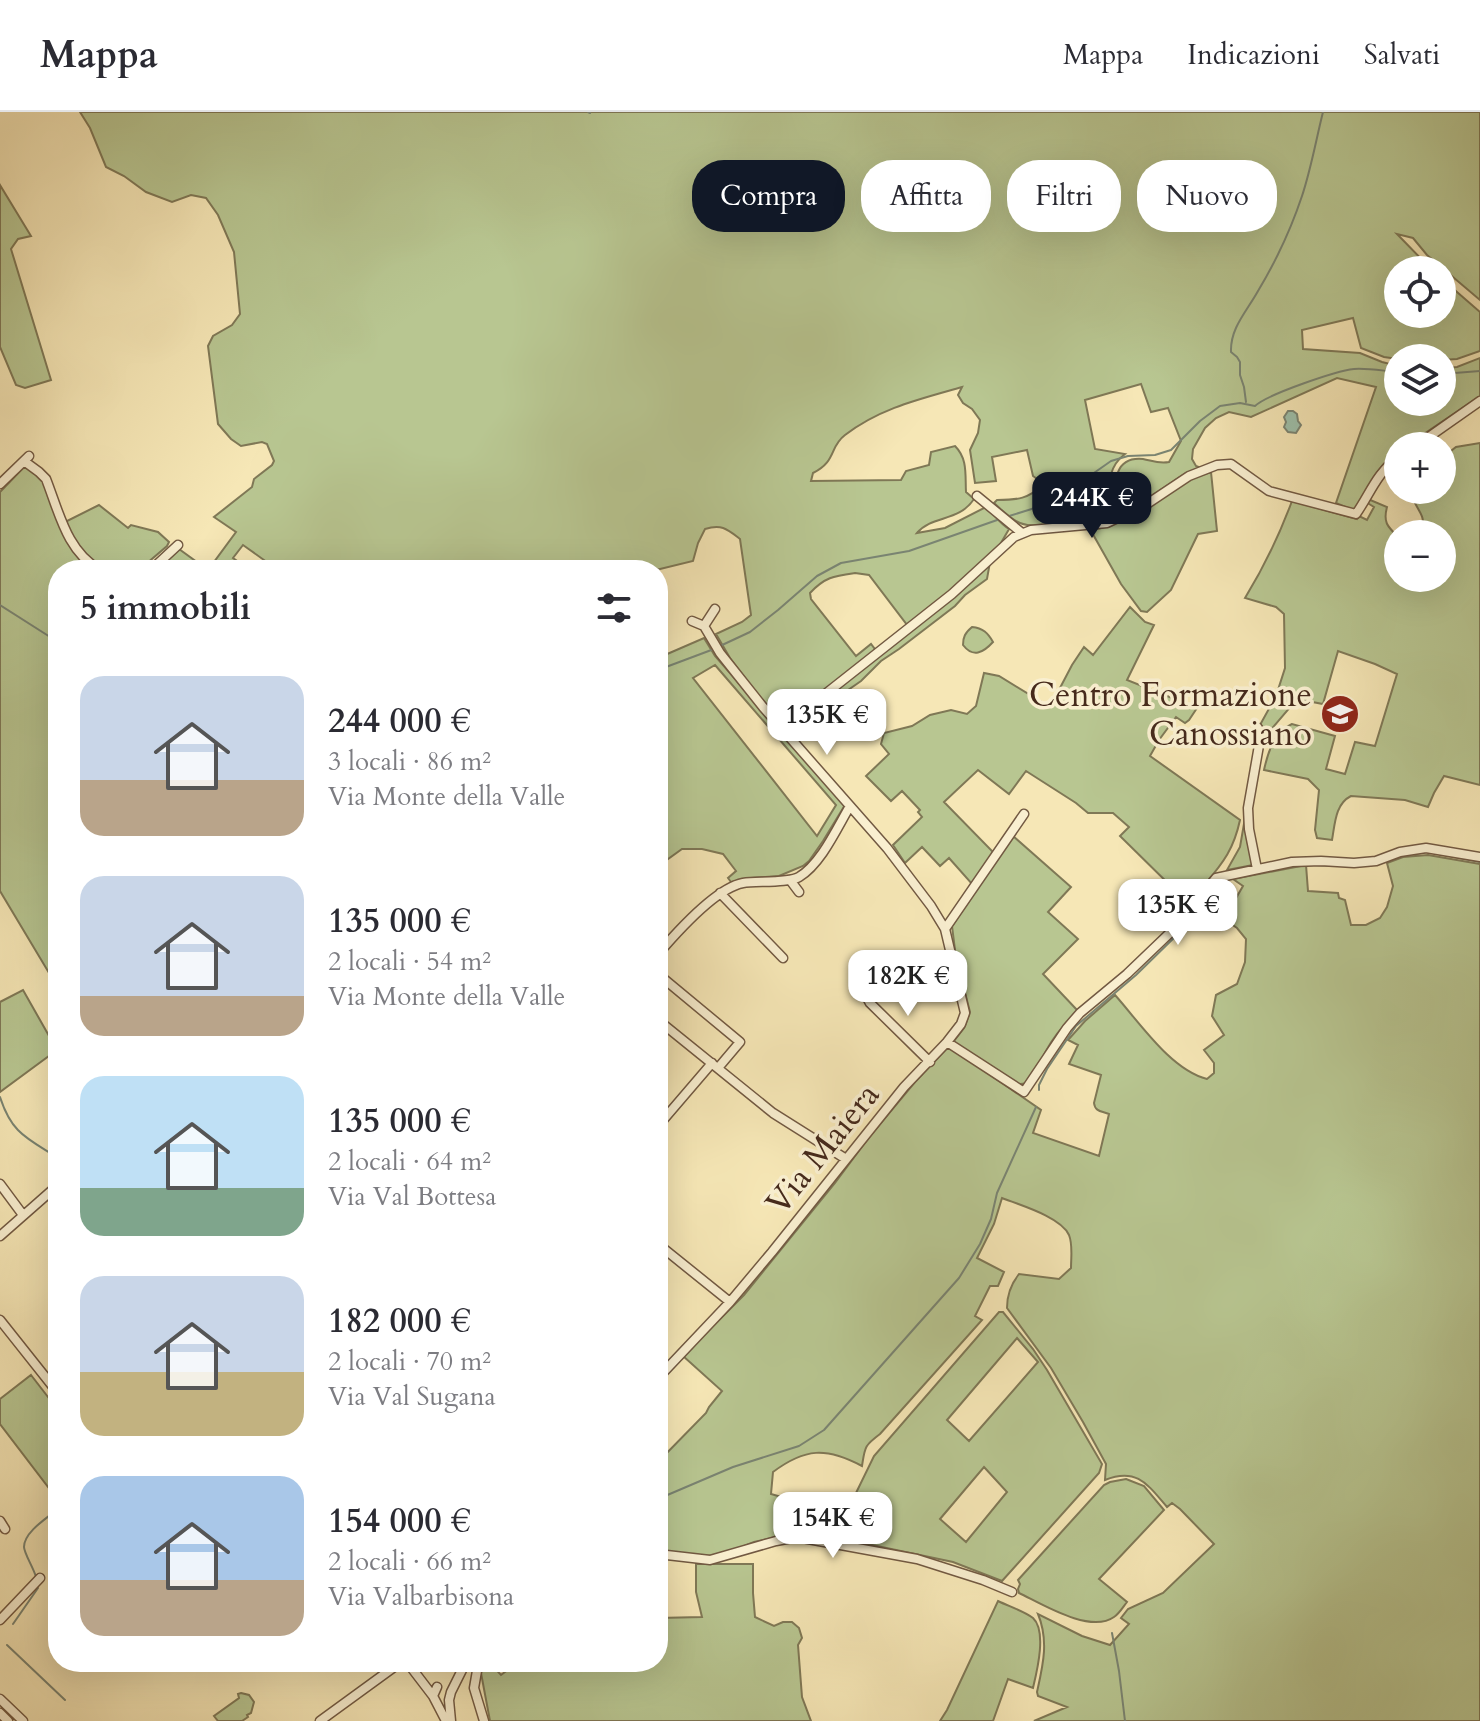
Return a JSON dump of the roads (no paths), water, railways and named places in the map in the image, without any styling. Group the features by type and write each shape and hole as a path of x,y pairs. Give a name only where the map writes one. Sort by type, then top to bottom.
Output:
{"street":[{"path":"1436,432 1480,401"},
{"path":"0,484 26,458 46,479 69,539 87,560"},
{"path":"781,729 952,594 1022,533 1107,523 1147,504 1189,476 1217,465 1231,464 1269,491 1356,514 1384,470"},
{"path":"977,496 1022,533"},
{"path":"162,560 178,545"},
{"path":"692,621 704,626 715,609"},
{"name":"Via Maiera","path":"668,1367 730,1302 904,1087 947,1042 961,1024 965,1013 945,929 931,906 887,848 781,729 720,653 704,626"},
{"path":"1257,869 1248,808 1261,734 1258,728"},
{"path":"668,944 729,886 797,878 811,866 850,806"},
{"path":"945,929 1024,814"},
{"path":"947,1042 1024,1092 1080,1013 1174,929 1216,878 1292,862 1376,861 1400,852 1426,848 1480,857"},
{"path":"790,880 799,892"},
{"path":"720,893 783,958"},
{"path":"668,982 740,1042 668,1115"},
{"path":"864,992 870,1003 930,1062"},
{"path":"668,1028 773,1113 846,1159"},
{"path":"0,1184 23,1215"},
{"path":"0,1236 48,1194"},
{"path":"668,1254 730,1302"},
{"path":"0,1320 48,1380"},
{"path":"668,1555 710,1560 797,1537 917,1559 1012,1592"},
{"path":"0,1620 40,1578"},
{"path":"320,1721 390,1672"},
{"path":"414,1672 442,1694 449,1721"},
{"path":"442,1694 459,1672"},
{"path":"477,1672 474,1688 484,1721"},
{"path":"0,1699 23,1721"},
{"path":"0,1713 8,1721"}],"waterway":[{"path":"1246,402 1240,362 1231,352 1233,335 1271,268 1293,221 1323,112"},
{"path":"1006,517 1038,507 1053,492 1081,482 1111,461 1171,450 1220,406 1240,403 1255,406 1318,378 1354,369 1384,371"},
{"path":"1456,373 1480,371"},
{"path":"720,646 750,632 817,576 841,563 909,551 1000,519"},
{"path":"0,605 48,636"},
{"path":"668,666 714,649"},
{"path":"1414,854 1428,852 1480,862"},
{"path":"1384,862 1396,858"},
{"path":"1316,865 1333,866"},
{"path":"1039,1090 1047,1069 1076,1026 1136,975 1182,930 1188,919"},
{"path":"0,1097 15,1127 48,1152"},
{"path":"668,1495 733,1467 799,1446 824,1430 959,1278 980,1244 991,1219 997,1193 1036,1107"},
{"path":"36,1577 24,1550 25,1541 48,1517"},
{"path":"13,1624 38,1588"},
{"path":"1112,1633 1125,1721"},
{"path":"7,1645 65,1700"}],"place":[{"name":"Centro Formazione Canossiano","path":"1340,714"}]}
